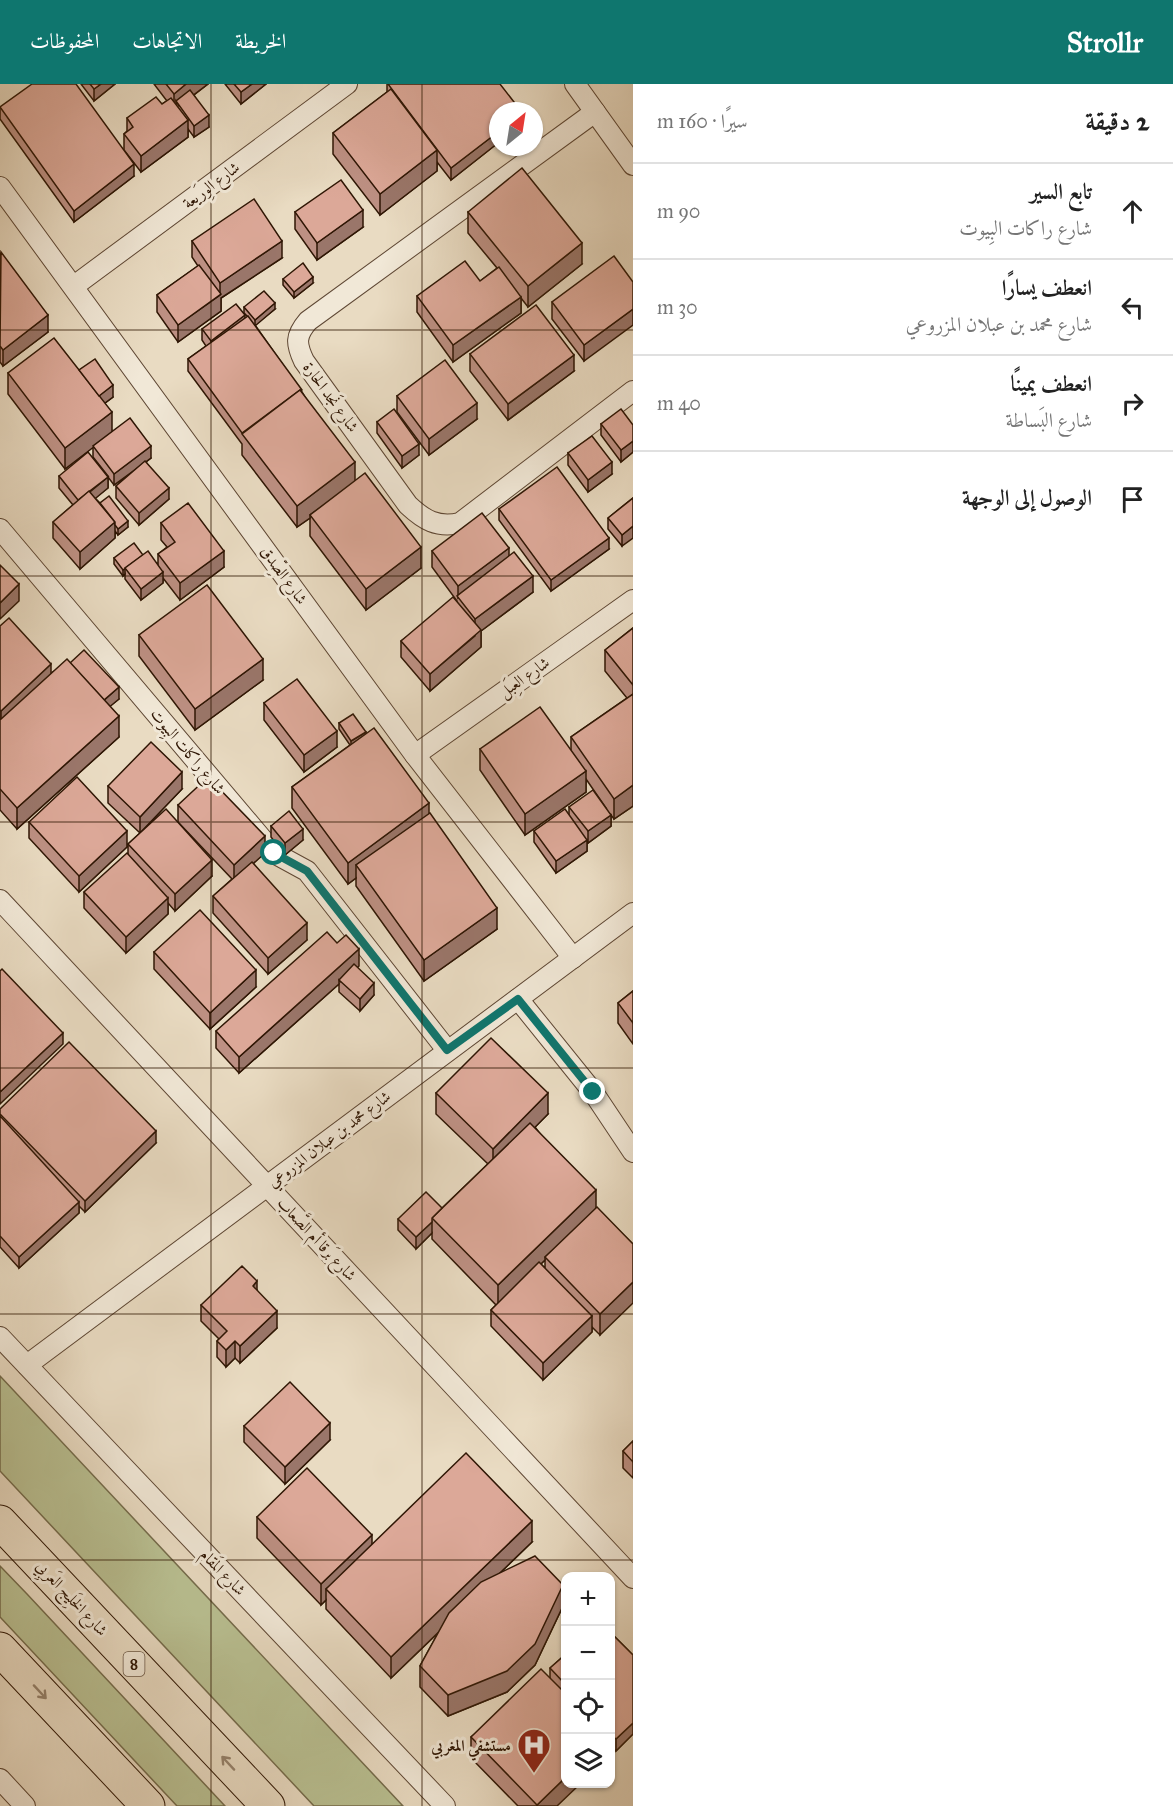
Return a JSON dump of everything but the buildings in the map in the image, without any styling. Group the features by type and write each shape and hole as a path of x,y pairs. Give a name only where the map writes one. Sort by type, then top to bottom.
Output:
{"highway":[{"name":"شارع الخَلِيج العَربِي","path":"0,1522 268,1806"},
{"path":"0,1649 148,1806"}],"street":[{"name":"شارع الوِرَيعة","path":"74,286 348,84"},
{"path":"575,84 633,165"},
{"name":"شارع نَجد الحارة","path":"595,112 308,321 298,337 297,346 304,361 408,505 421,517 435,524 448,526 460,523 633,391"},
{"name":"شارع الصِّدق","path":"0,187 415,755 573,958"},
{"name":"شارع راكات البِيوت","path":"0,529 271,850 307,871 447,1050"},
{"name":"شارع العِبَل","path":"415,755 633,600"},
{"name":"شارع بَرقا أم الصَّعاب","path":"0,900 633,1578"},
{"name":"شارع محمد بن عبلان المزروعي","path":"27,1365 633,913"},
{"path":"518,999 593,1092 633,1152"},
{"name":"شارع المَقام","path":"0,1337 446,1806"},
{"path":"0,1779 25,1806"}],"green space":[{"path":"0,1376 403,1806 314,1806 0,1471"},
{"path":"0,1566 225,1806 177,1806 0,1617"}],"place":[{"name":"مستشفي المغربي","path":"534,1774"}],"route":[{"path":"274,853 307,871 447,1050 518,999 593,1092"}]}
